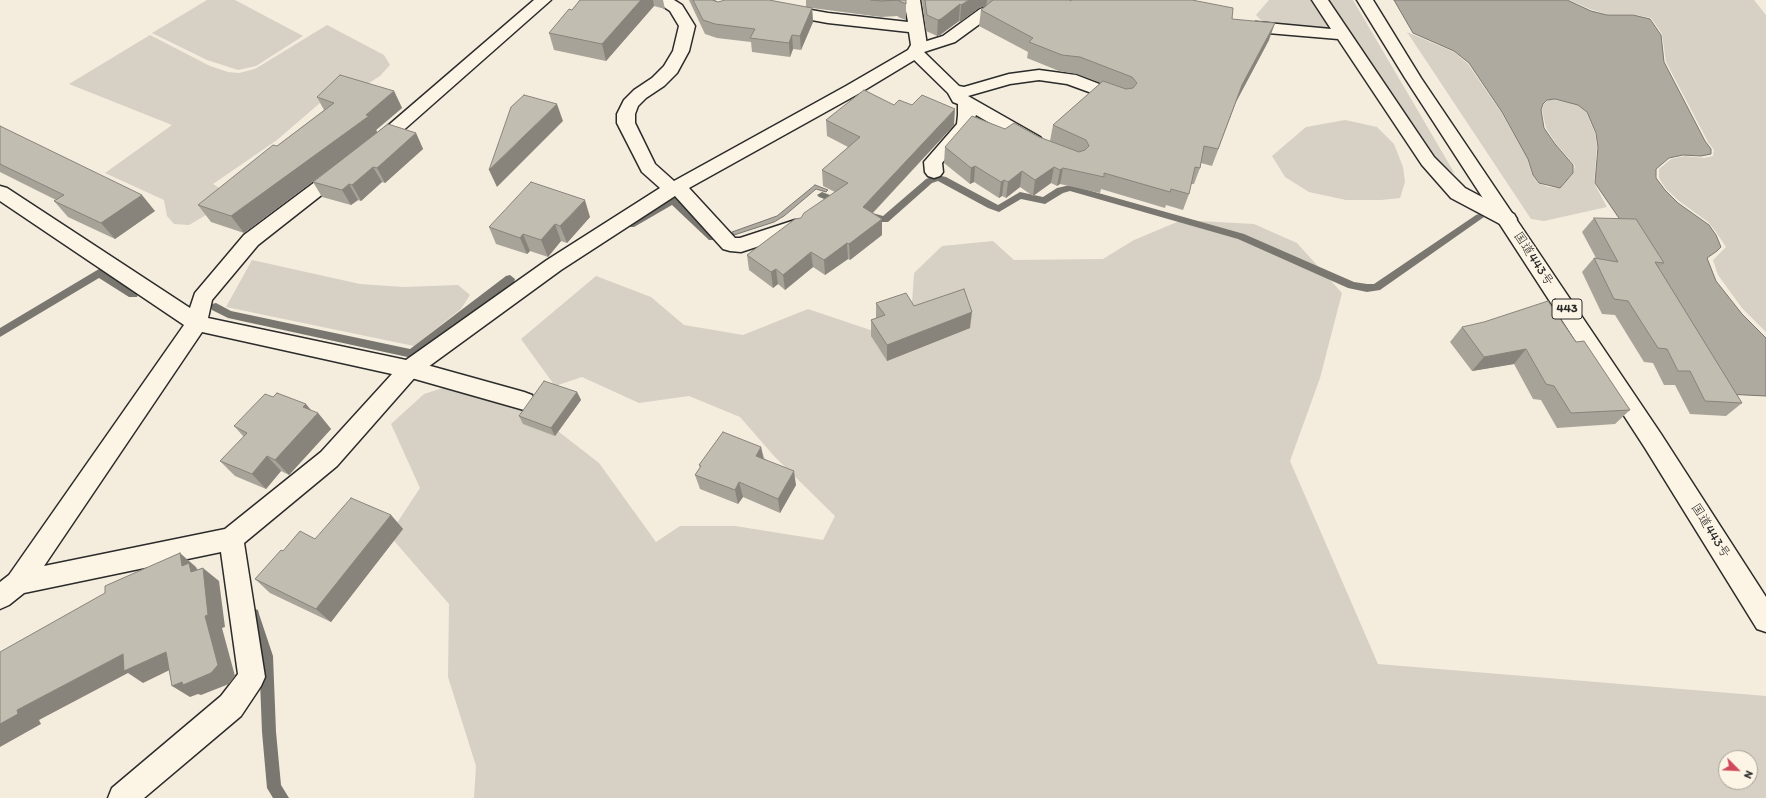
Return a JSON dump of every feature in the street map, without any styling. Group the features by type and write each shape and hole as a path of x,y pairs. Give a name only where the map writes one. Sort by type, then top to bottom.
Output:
{"main road":[{"path":"9,590 197,323 202,298 251,240 380,142 543,0"},
{"path":"663,0 676,8 687,26 682,51 671,69 658,82 640,94 630,104 626,114 626,124 648,168 675,189 730,244 741,245 795,227"},
{"path":"912,0 919,45 916,51"},
{"path":"1320,0 1345,35 1396,115 1428,161 1458,193 1507,219"},
{"name":"国道443号","path":"1365,0 1413,78 1653,441 1766,620"},
{"path":"731,1 828,18 916,28"},
{"path":"9,590 231,539 329,459 409,369 554,264 675,189 845,94 916,51 949,39 986,12"},
{"path":"1256,27 1345,35"},
{"path":"916,51 966,106 1045,148"},
{"path":"934,172 933,162 965,126 966,106 964,92 1009,79 1039,75 1070,79 1122,99"},
{"path":"0,192 197,323 409,369 524,401"},
{"path":"122,798 231,706 252,677 231,539"}],"shaded area":[{"path":"207,0 235,0 303,36 256,66 238,70 207,60 152,33"},
{"path":"1269,0 1353,0 1455,174 1433,159 1353,40 1337,40 1271,31 1256,15"},
{"path":"1394,0 1567,0 1591,11 1607,15 1633,15 1650,19 1661,35 1664,62 1705,141 1711,149 1711,154 1701,156 1683,155 1669,158 1656,169 1656,178 1678,203 1709,225 1716,235 1721,247 1707,258 1716,281 1742,314 1766,338 1766,396 1726,394 1666,287 1595,183 1598,147 1596,133 1587,112 1578,105 1555,99 1547,100 1543,104 1541,110 1544,128 1555,144 1573,165 1573,173 1560,188 1539,183 1533,175 1528,159 1502,112 1469,63 1454,51 1413,33"},
{"path":"1569,0 1754,0 1766,15 1766,332 1742,308 1718,275 1713,260 1726,247 1716,232 1708,222 1679,201 1666,189 1659,178 1659,169 1671,159 1685,156 1704,158 1713,156 1714,150 1708,142 1666,62 1662,34 1651,18 1632,14 1606,14"},
{"path":"327,25 384,55 390,65 380,76 366,85 335,90 277,140 213,184 229,194 221,206 189,225 174,224 167,216 164,200 105,173 172,125 69,84 150,35 210,66 228,72 239,73 255,69"},
{"path":"1407,32 1454,52 1468,64 1501,112 1527,158 1532,175 1538,183 1548,187 1560,188 1573,174 1575,166 1556,144 1546,128 1542,110 1544,104 1548,100 1555,100 1578,105 1586,112 1595,133 1597,146 1594,183 1607,207 1544,221 1531,219"},
{"path":"1345,120 1377,127 1394,144 1403,167 1405,182 1400,198 1381,200 1346,200 1309,192 1285,177 1272,156 1306,127"},
{"path":"815,185 828,190 826,192 816,189 784,216 774,222 734,235 732,232 777,216"},
{"path":"1182,220 1254,224 1297,243 1342,293 1320,378 1290,461 1378,664 1766,696 1766,798 474,798 476,766 448,677 449,604 389,535 420,488 391,424 424,394 446,387 536,414 599,463 656,542 680,526 735,526 823,540 835,516 774,456 740,417 689,396 639,403 582,377 555,386 521,339 596,276 651,297 684,325 743,335 808,309 900,340 911,318 914,273 942,246 993,241 1014,260 1103,259 1134,240"},
{"path":"252,260 360,284 403,287 458,285 470,295 461,309 414,346 226,307"}],"building":[{"path":"580,0 641,0 602,44 549,33 569,9 572,10"},
{"path":"693,0 712,0 718,2 725,0 769,0 812,8 800,36 792,35 789,43 750,38 755,29 715,24 703,20"},
{"path":"871,0 900,0 881,1"},
{"path":"906,0 906,4 899,1"},
{"path":"925,0 969,0 961,5 960,4 938,20 927,15"},
{"path":"993,0 1192,0 1233,8 1232,19 1275,23 1242,85 1218,149 1204,146 1200,168 1195,167 1189,194 1171,189 1170,192 1104,173 1104,177 1063,168 1060,170 1054,167 1035,180 1022,171 1008,182 1004,180 1001,182 975,166 971,168 945,147 972,116 1005,129 1014,123 1039,137 1079,152 1085,150 1089,146 1086,140 1053,125 1103,81 1126,89 1133,88 1137,83 1132,77 1080,57 1062,55 1029,42 1033,38 981,10"},
{"path":"340,75 394,91 366,115 369,116 231,216 198,205 273,145 277,146 334,103 317,97"},
{"path":"864,90 894,105 899,100 912,105 922,95 955,109 863,207 882,219 849,244 847,243 824,260 811,252 783,275 776,269 771,272 747,255 795,219 801,218 804,213 848,183 822,170 860,137 826,120"},
{"path":"524,95 557,104 489,170 511,107"},
{"path":"388,124 416,133 377,168 373,167 352,185 349,184 342,190 313,182"},
{"path":"0,126 142,195 101,223 54,201 64,195 0,164"},
{"path":"531,182 585,200 560,226 555,224 541,240 523,234 520,238 489,227"},
{"path":"1594,218 1636,219 1664,263 1655,262 1742,403 1705,401 1690,371 1678,371 1667,349 1658,348 1628,301 1614,299 1594,258 1618,262"},
{"path":"964,289 972,312 887,345 871,320 885,315 876,303 906,293 914,306"},
{"path":"1548,301 1576,342 1584,341 1630,410 1571,413 1554,386 1546,384 1526,349 1484,357 1462,327 1484,322"},
{"path":"544,381 577,392 551,428 519,416"},
{"path":"277,393 306,404 303,407 318,413 275,460 267,456 252,474 220,461 247,433 234,426 265,394 273,397"},
{"path":"723,432 761,447 756,456 794,471 778,499 739,482 735,490 695,475 701,466 699,465"},
{"path":"351,498 391,515 316,609 255,579 281,550 283,551 300,531 315,539"},
{"path":"180,553 182,566 189,563 191,572 203,568 208,615 205,616 218,665 211,673 183,685 182,682 172,686 166,652 124,671 123,654 17,710 18,714 0,724 0,652 105,593 105,586"}],"waterway":[{"path":"869,215 885,220 929,181 937,178 943,179 999,209 1020,195 1045,201 1060,190 1070,188 1241,236 1352,285 1367,288 1376,287 1479,217"},
{"path":"822,195 840,202"},
{"path":"631,225 673,200 712,238"},
{"path":"0,333 99,273 133,294"},
{"path":"216,307 228,314 412,354 510,279"},
{"path":"253,614 266,656 269,732 274,788 282,798"}]}
